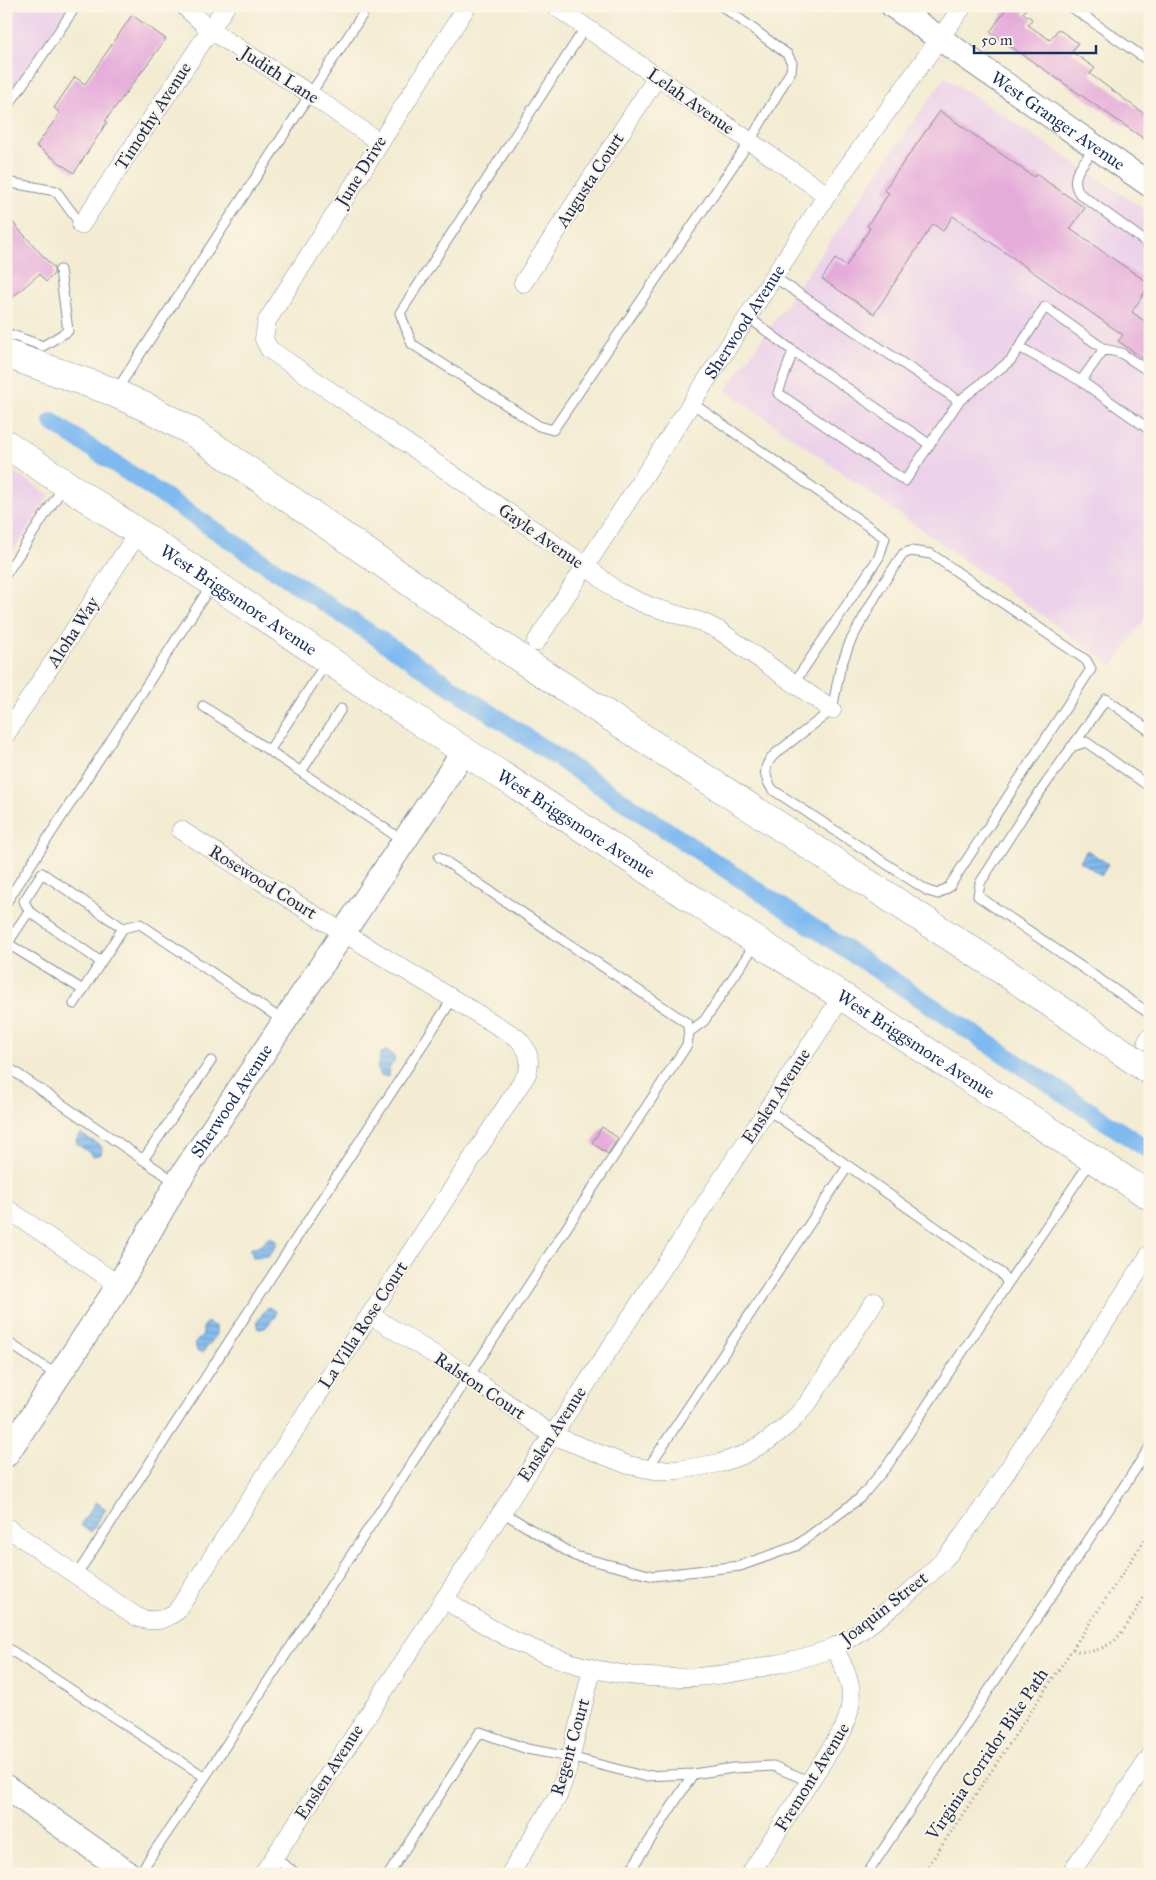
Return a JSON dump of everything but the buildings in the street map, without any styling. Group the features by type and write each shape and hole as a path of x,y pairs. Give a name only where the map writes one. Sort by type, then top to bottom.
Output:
{"main road":[{"path":"6,354 115,393 190,431 524,661 984,959 1150,1070"},
{"name":"West Briggsmore Avenue","path":"6,444 139,531 464,751 1150,1196"}],"street":[{"name":"Judith Lane","path":"184,6 210,30 310,94 379,142"},
{"name":"Timothy Avenue","path":"81,225 226,6"},
{"name":"June Drive","path":"264,339 267,321 467,6"},
{"name":"Lelah Avenue","path":"555,6 827,195"},
{"name":"West Granger Avenue","path":"893,6 1150,185"},
{"name":"Sherwood Avenue","path":"536,642 827,195 963,6"},
{"name":"Augusta Court","path":"522,283 657,77"},
{"name":"Gayle Avenue","path":"264,339 274,353 586,566 618,592 650,606 712,626 832,710"},
{"name":"Aloha Way","path":"6,734 139,531"},
{"name":"Sherwood Avenue","path":"8,1450 119,1285 177,1183 464,751"},
{"name":"Rosewood Court","path":"181,830 344,932"},
{"name":"La Villa Rose Court","path":"6,1527 137,1617 149,1621 160,1621 177,1611 527,1074 530,1067 529,1055 520,1041 344,932"},
{"name":"Enslen Avenue","path":"262,1874 842,995"},
{"path":"6,1208 119,1285"},
{"name":"Joaquin Street","path":"444,1599 518,1643 592,1669 636,1677 712,1678 776,1664 834,1646 882,1614 946,1558 974,1521 1150,1254"},
{"name":"Ralston Court","path":"370,1314 469,1376 552,1436 620,1462 648,1468 678,1470 720,1464 743,1455 768,1440 790,1423 808,1403 874,1302"},
{"name":"Fremont Avenue","path":"750,1874 843,1730 851,1713 853,1697 845,1669 834,1646"},
{"name":"Regent Court","path":"510,1874 558,1796 570,1757 592,1669"},
{"path":"1070,1874 1150,1756"},
{"path":"6,1787 129,1874"}],"lane":[{"path":"6,109 76,6"},
{"path":"115,393 368,6"},
{"path":"585,28 400,313 412,344 539,426 553,430 750,141 791,71 792,63 787,54 722,6"},
{"path":"1070,6 1150,62"},
{"path":"1095,148 1077,173 1074,180 1076,189 1080,194 1150,245"},
{"path":"6,182 56,191 81,225"},
{"path":"6,332 43,346 68,331 60,270"},
{"path":"774,277 959,401"},
{"path":"793,350 778,393 905,481 959,401 1012,360 1045,307 1104,349 1120,353 1150,372"},
{"path":"748,318 929,444"},
{"path":"1021,348 1081,381 1150,430"},
{"path":"1081,381 1104,349"},
{"path":"692,403 885,538 879,557 794,683"},
{"path":"6,574 65,483"},
{"path":"911,551 931,554 1090,664 1089,674 949,887 938,894 928,891 769,785 765,771 769,760 832,710 840,669 857,627 903,554 911,551"},
{"path":"6,903 213,582"},
{"path":"269,751 328,659"},
{"path":"1150,731 1106,699 1071,747 980,883 978,896 1150,1014"},
{"path":"204,706 404,842"},
{"path":"301,772 341,709"},
{"path":"1071,747 1086,742 1150,787"},
{"path":"139,1874 205,1777 687,1046 689,1032 687,1023 439,858"},
{"path":"101,962 29,911 24,901 42,873 123,928"},
{"path":"6,954 11,938 29,911"},
{"path":"74,1004 123,928 140,924 285,1022"},
{"path":"689,1032 704,1021 758,940"},
{"path":"10,944 83,990"},
{"path":"76,1576 453,998"},
{"path":"143,1160 211,1061"},
{"path":"6,1066 177,1183"},
{"path":"767,1109 1000,1273 1008,1283"},
{"path":"502,1512 575,1556 653,1576 740,1566 796,1546 860,1498 887,1466 1093,1159"},
{"path":"648,1468 848,1166"},
{"path":"6,1341 58,1376"},
{"path":"867,1874 1150,1448"},
{"path":"6,1647 205,1777"},
{"path":"389,1874 480,1732 527,1749 570,1757 642,1776 693,1774 733,1768 773,1766 810,1782"},
{"path":"628,1874 693,1774"},
{"path":"273,1857 297,1874"}],"path":[{"name":"Virginia Corridor Bike Path","path":"924,1874 1150,1532"},
{"path":"1073,1649 1079,1652 1088,1652 1114,1640 1150,1588"}],"shaded area":[{"path":"6,6 68,6 6,102"},
{"path":"945,77 1150,213 1150,610 1113,666 726,390"},
{"path":"6,467 50,495 6,562"}],"water":[{"path":"1087,850 1108,864 1101,875 1080,861"},
{"path":"387,1050 393,1055 395,1060 389,1069 388,1077 380,1075 377,1067 381,1053"},
{"path":"80,1134 100,1145 102,1148 101,1154 94,1156 77,1144 76,1140"},
{"path":"269,1236 277,1240 277,1244 270,1256 253,1257 250,1249 263,1244"},
{"path":"268,1307 276,1311 275,1317 265,1328 259,1329 257,1321"},
{"path":"207,1322 216,1327 216,1336 203,1352 197,1351 195,1343 203,1334 203,1328"},
{"path":"96,1502 106,1509 91,1532 80,1525"}],"waterway":[{"path":"52,422 1150,1151"}]}
